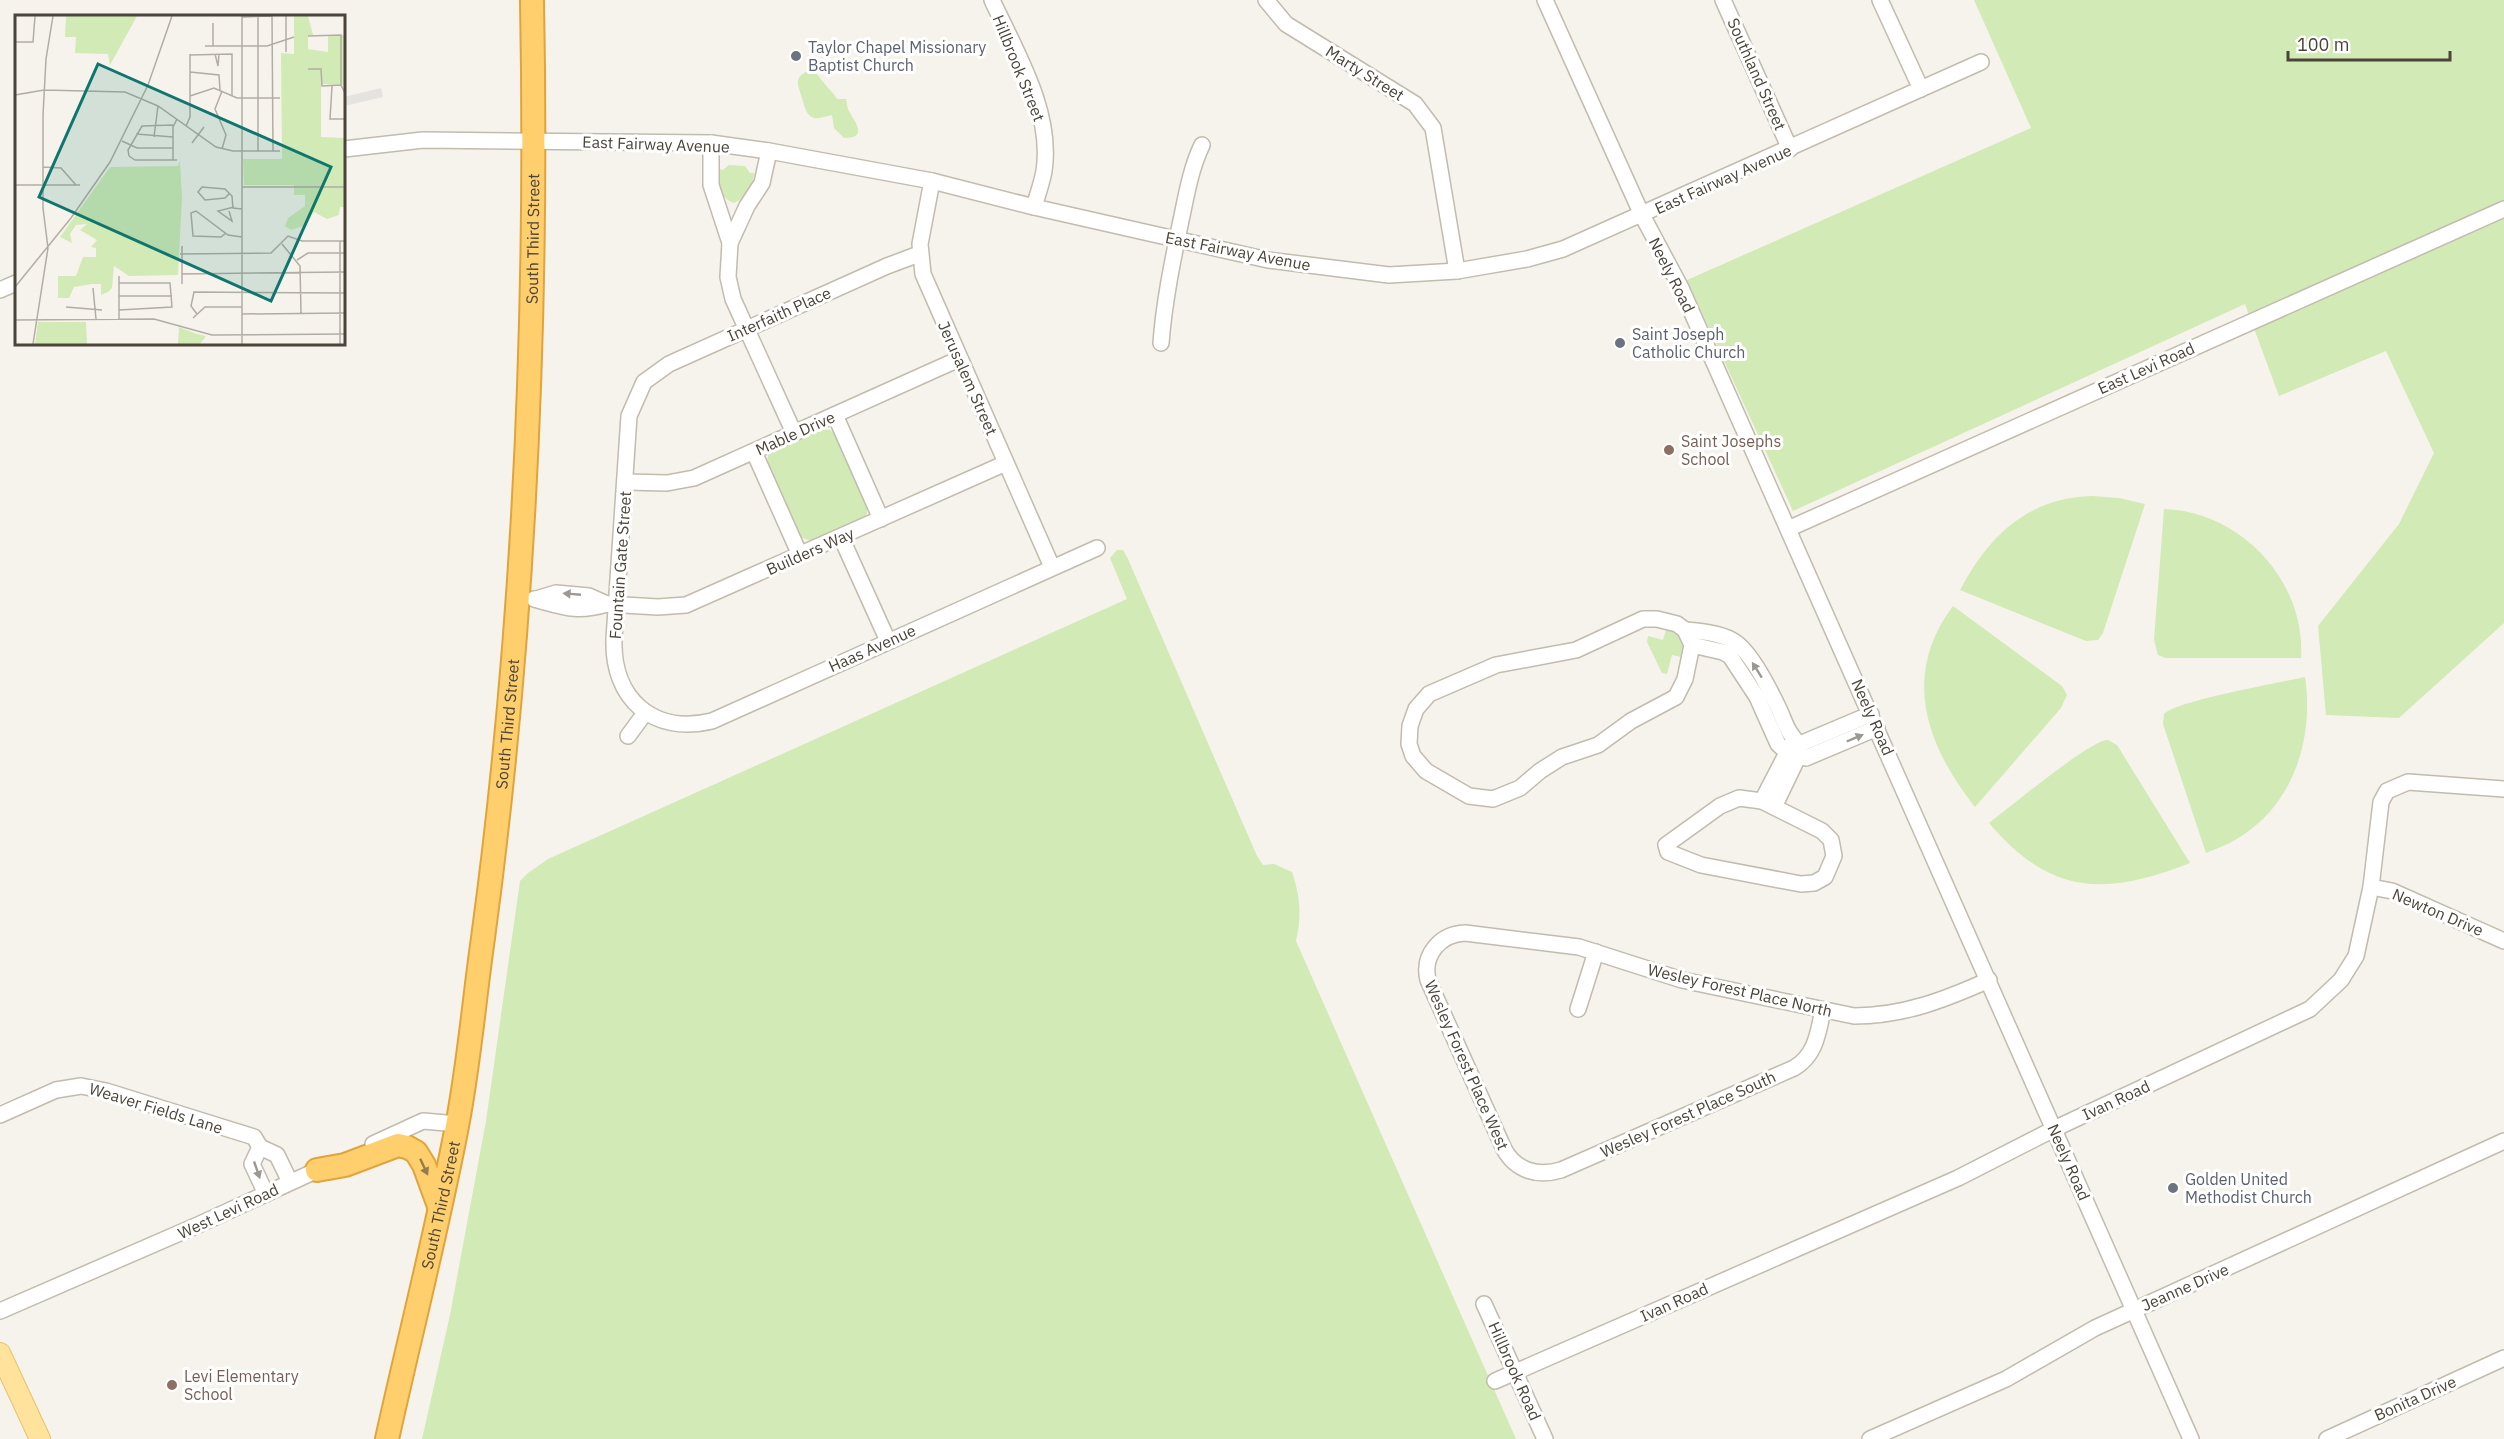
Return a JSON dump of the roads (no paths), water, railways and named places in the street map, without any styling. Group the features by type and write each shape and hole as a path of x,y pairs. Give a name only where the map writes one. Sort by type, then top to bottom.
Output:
{"highway":[{"name":"South Third Street","path":"387,1439 458,1124 527,599 535,141 532,0"},
{"path":"317,1170 345,1165 398,1145 407,1147 416,1152 424,1165 439,1206"}],"main road":[{"path":"0,1353 40,1439"}],"street":[{"name":"Hillbrook Street","path":"992,0 1041,113 1045,139 1044,161 1034,207"},
{"name":"Marty Street","path":"1266,0 1286,24 1415,104 1433,128 1456,271"},
{"name":"Neely Road","path":"1545,0 1642,215 1680,288 2191,1439"},
{"name":"Southland Street","path":"1724,0 1790,149"},
{"path":"1880,0 1921,89"},
{"name":"East Fairway Avenue","path":"345,150 423,140 711,143 769,151 932,182 1268,260 1389,275 1456,271 1527,259 1563,249 1981,62"},
{"path":"711,143 710,176 730,243"},
{"path":"1161,343 1163,314 1177,239 1193,163 1202,145"},
{"path":"769,151 762,183 747,206 730,243 727,263 729,285 794,433"},
{"name":"Jerusalem Street","path":"932,182 919,254 925,280 1052,567"},
{"path":"719,206 747,206"},
{"name":"East Levi Road","path":"1788,529 2504,209"},
{"name":"Interfaith Place","path":"644,382 663,367 887,266 919,254"},
{"path":"0,290 15,283"},
{"name":"Mable Drive","path":"626,482 667,483 688,480 959,359"},
{"name":"Fountain Gate Street","path":"644,382 629,416 626,482 612,604 615,666 629,697 645,713"},
{"path":"835,415 881,519"},
{"path":"754,452 800,555"},
{"name":"Builders Way","path":"527,599 556,593 588,596 612,604 658,608 686,605 1006,463"},
{"path":"841,537 888,641"},
{"name":"Haas Avenue","path":"645,713 663,720 684,724 712,721 1096,548"},
{"path":"1643,619 1657,619 1677,624 1685,630 1692,645 1685,679 1676,697 1631,720 1598,745 1574,752 1547,765 1520,788 1504,796 1493,799 1469,796 1425,771 1413,756 1409,738 1410,726 1416,709 1429,694 1470,675 1506,663 1576,650 1643,619"},
{"path":"1685,630 1707,633 1735,642 1748,656 1769,705"},
{"path":"1692,645 1723,652 1730,656 1769,705 1795,748"},
{"path":"628,735 645,713"},
{"path":"1795,748 1824,743 1874,721"},
{"path":"1768,804 1795,748"},
{"name":"Ivan Road","path":"1495,1381 1958,1178 2054,1129 2310,1009 2334,987 2351,967 2360,942 2371,887 2381,802 2387,791 2408,782 2504,789"},
{"path":"1739,798 1768,804 1822,831 1831,840 1834,851 1831,868 1820,881 1801,884 1709,867 1671,854 1666,849 1666,844 1720,806 1739,798"},
{"name":"Newton Drive","path":"2371,887 2392,891 2504,941"},
{"name":"Wesley Forest Place North","path":"1428,958 1443,939 1460,933 1541,941 1596,952 1682,981 1854,1016 1898,1013 1928,1006 1989,980"},
{"path":"1578,1009 1596,952"},
{"name":"Wesley Forest Place West","path":"1428,958 1428,980 1500,1143 1509,1157 1519,1166"},
{"name":"Wesley Forest Place South","path":"1519,1166 1530,1172 1539,1173 1561,1170 1794,1068 1805,1061 1813,1049 1823,1010"},
{"name":"Weaver Fields Lane","path":"0,1115 56,1090 81,1086 106,1091 254,1137 260,1147 277,1155 290,1182"},
{"name":"West Levi Road","path":"0,1311 266,1194 423,1121 458,1124"},
{"name":"Jeanne Drive","path":"1870,1439 2006,1378 2085,1334 2135,1310 2504,1141"},
{"path":"260,1147 252,1164 266,1194"},
{"name":"Hillbrook Road","path":"1484,1304 1545,1439"},
{"name":"Bonita Drive","path":"2327,1439 2504,1358"}],"place":[{"name":"Taylor Chapel Missionary Baptist Church","path":"796,56"},
{"name":"Saint Joseph Catholic Church","path":"1620,343"},
{"name":"Saint Josephs School","path":"1669,450"},
{"name":"Golden United Methodist Church","path":"2173,1188"},
{"name":"Levi Elementary School","path":"172,1385"}]}
